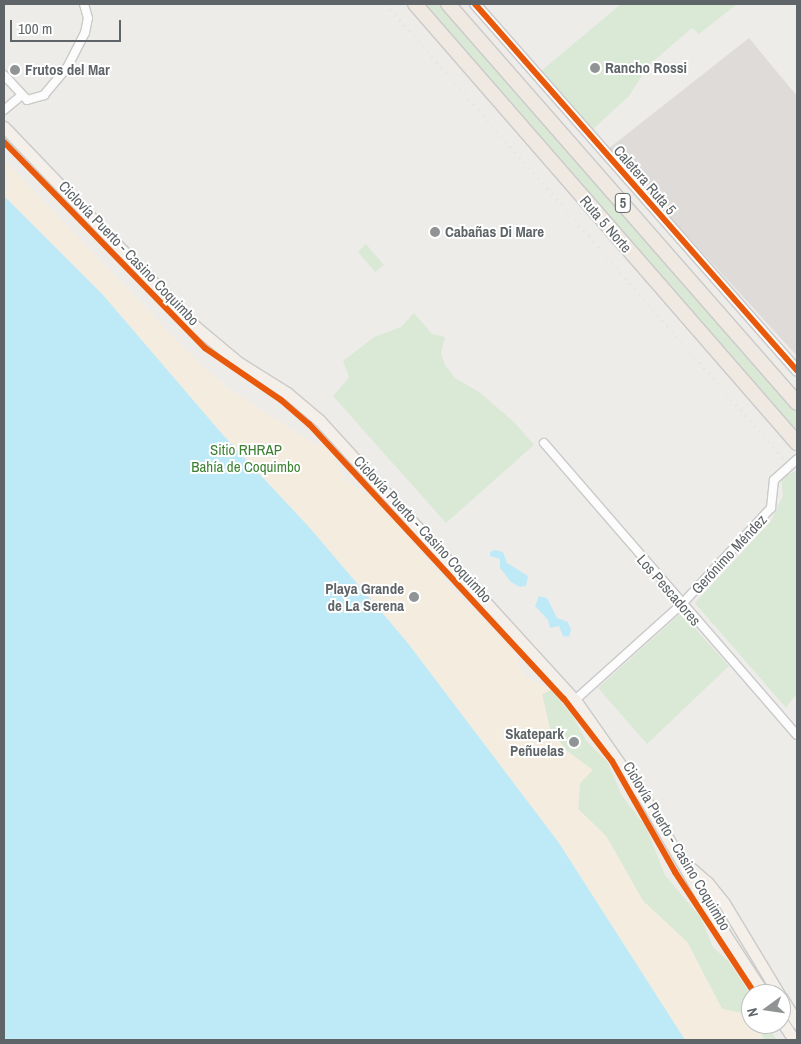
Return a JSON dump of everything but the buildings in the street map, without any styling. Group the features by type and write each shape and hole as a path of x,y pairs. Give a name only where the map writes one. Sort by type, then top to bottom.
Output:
{"highway":[{"name":"Ruta 5 Norte","path":"415,4 797,443"},
{"name":"Ruta 5 Norte","path":"448,4 797,402"}],"main road":[{"path":"4,127 197,328 239,363 287,393 320,420 575,700 630,775 710,911 757,984"},
{"path":"681,860 707,882 724,903 773,984"},
{"path":"710,911 713,902 724,903"}],"street":[{"path":"4,75 27,100 44,95 68,66 87,28 84,4"},
{"name":"Caletera Ruta 5","path":"475,4 797,371"},
{"path":"4,110 22,95"},
{"name":"Los Pescadores","path":"544,443 797,735"},
{"name":"Gerónimo Méndez","path":"575,700 682,604 771,508 774,480 797,459"}],"shaded area":[{"path":"749,38 797,96 797,356 608,149"}],"green space":[{"path":"421,4 442,4 797,410 797,431"},
{"name":"Rancho Rossi","path":"621,4 737,4 699,34 692,28 648,66 629,96 592,130 541,71"},
{"path":"366,244 384,265 375,272 358,252"},
{"path":"414,313 432,334 445,337 441,353 445,365 455,378 479,392 514,422 534,445 446,523 333,396 349,377 343,361 374,337 401,327"},
{"path":"797,470 797,693 786,708 695,603 770,522 783,496 781,478"},
{"path":"681,613 729,666 647,744 598,688"},
{"path":"551,690 572,715 586,740 608,763 622,796 646,827 665,875 701,918 713,947 730,963 744,984 741,984 741,1013 722,1009 687,942 643,901 606,836 578,809 580,783 588,768 567,751 550,729 542,694"},
{"path":"761,1034 773,1034 777,1040 764,1040"}],"sand":[{"name":"Playa Grande de La Serena","path":"4,160 194,358 229,389 316,445 323,441 334,455 343,478 379,503 456,593 508,644 519,659 518,665 526,677 551,690 542,694 550,729 567,751 593,770 580,783 578,809 606,836 643,901 687,942 722,1009 741,1013 741,1034 761,1034 764,1040 685,1040 559,843 407,642 309,527 223,435 103,295 4,196"}],"water":[{"path":"4,196 103,295 223,435 309,527 407,642 559,843 685,1040 4,1040"},
{"path":"495,550 503,552 507,563 528,576 526,586 520,587 511,582 500,568 500,559 490,556 490,552"},
{"path":"539,596 547,598 557,618 568,622 571,630 569,637 563,636 559,626 550,628 548,620 535,606"}],"railway":[{"path":"386,4 797,474"}],"cycle path":[{"path":"475,4 797,371"},
{"name":"Ciclovía Puerto - Casino Coquimbo","path":"4,142 205,348 281,400 309,424 564,699 612,761 675,872 748,984"}],"place":[{"name":"Rancho Rossi","path":"595,68"},
{"name":"Frutos del Mar","path":"15,70"},
{"name":"Cabañas Di Mare","path":"435,232"},
{"name":"Playa Grande de La Serena","path":"414,597"},
{"name":"Skatepark Peñuelas","path":"574,742"}],"park label":[{"name":"Sitio RHRAP Bahía de Coquimbo","path":"246,458"}]}
